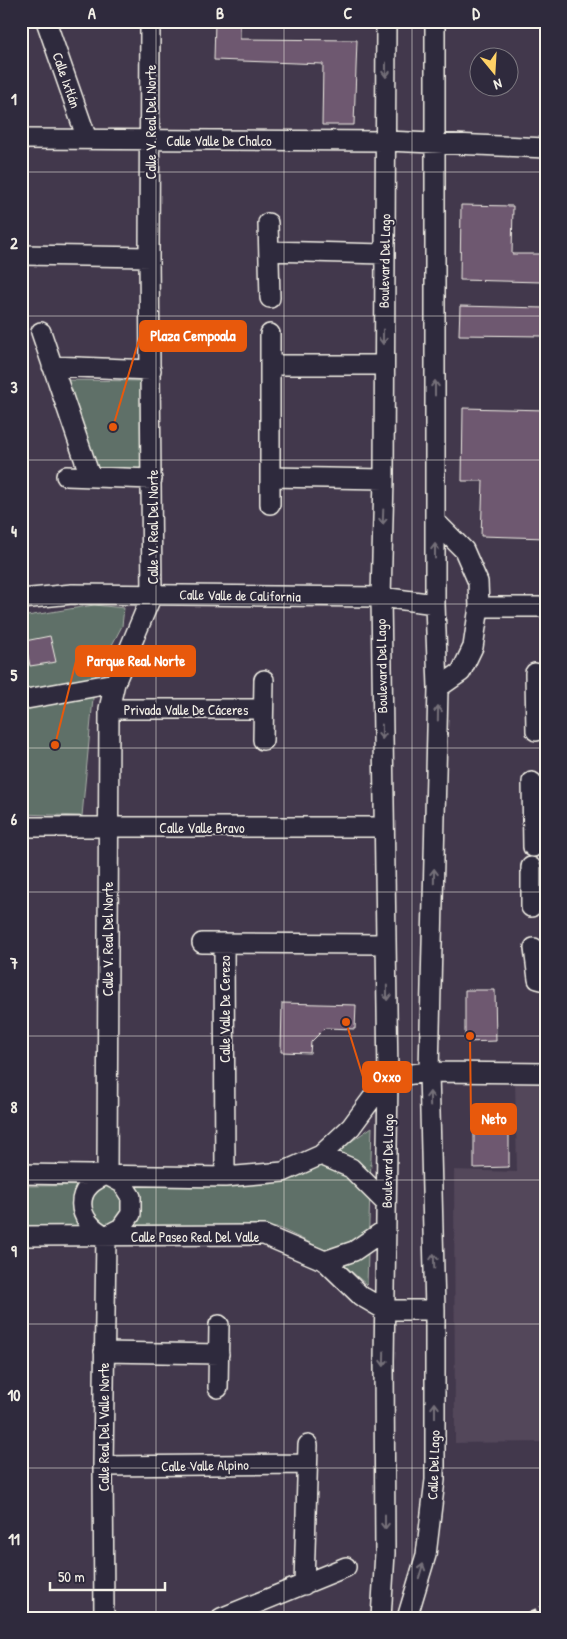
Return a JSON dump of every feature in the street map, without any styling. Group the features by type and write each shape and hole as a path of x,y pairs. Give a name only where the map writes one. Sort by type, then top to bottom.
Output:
{"street":[{"name":"Calle Ixtlán","path":"46,21 87,139"},
{"name":"Calle V. Real Del Norte","path":"107,1175 109,709 115,683 152,595 149,257 151,140 150,21"},
{"name":"Boulevard Del Lago","path":"385,1310 388,1077 381,597 384,479 386,21"},
{"path":"383,1617 385,1553 385,1310 435,1310 429,1072 438,688 435,604 434,21"},
{"name":"Calle Valle De Chalco","path":"21,139 386,142 546,148"},
{"path":"268,222 270,298"},
{"path":"269,251 384,254"},
{"path":"21,255 149,257"},
{"path":"41,332 90,476"},
{"path":"270,334 270,504"},
{"path":"270,365 383,365"},
{"path":"52,366 151,370"},
{"path":"66,476 152,479"},
{"path":"270,477 384,479"},
{"path":"435,521 464,550 478,582 479,607 472,648 461,672 438,688"},
{"name":"Calle Valle de California","path":"21,599 44,596 152,595 381,597 435,604"},
{"path":"479,607 546,607"},
{"path":"535,673 539,720"},
{"name":"Privada Valle De Cáceres","path":"264,680 262,709 264,740"},
{"path":"21,700 115,683"},
{"name":"Privada Valle De Cáceres","path":"109,709 262,709"},
{"path":"532,782 539,802 533,847"},
{"name":"Calle Valle Bravo","path":"21,827 383,827"},
{"path":"531,867 536,896"},
{"path":"202,943 224,943"},
{"name":"Calle Valle De Cerezo","path":"225,1177 224,943 386,944"},
{"path":"534,948 542,980"},
{"path":"21,1174 225,1177 283,1172 321,1155 351,1127 388,1077 429,1072 546,1073"},
{"path":"321,1155 351,1168 386,1203"},
{"path":"107,1175 122,1182 131,1197 131,1206 130,1214 121,1228 106,1236 90,1226 82,1210 82,1198 87,1187 96,1179 107,1175"},
{"path":"325,1261 354,1251 386,1229"},
{"name":"Calle Paseo Real Del Valle","path":"21,1236 264,1235 325,1261 361,1296 385,1310"},
{"name":"Calle Real Del Valle Norte","path":"104,1618 102,1466 106,1236"},
{"name":"Calle Del Lago","path":"407,1618 426,1555 435,1480 435,1310"},
{"path":"218,1388 220,1325"},
{"path":"104,1352 218,1354"},
{"path":"304,1585 308,1445"},
{"name":"Calle Valle Alpino","path":"102,1466 308,1464"},
{"path":"221,1618 346,1568"}],"shaded area":[{"path":"515,1083 546,1083 546,1442 455,1443 454,1170 517,1172"}],"green space":[{"path":"60,380 148,381 149,474 93,473"},
{"path":"94,605 124,608 122,626 95,677 82,816 21,814 21,617"},
{"path":"372,1127 367,1285 329,1252 279,1228 21,1228 21,1186 271,1184 310,1170"}],"building":[{"path":"215,21 240,21 240,39 357,40 354,125 322,125 323,64 214,60"},
{"path":"461,205 513,206 512,254 543,254 542,282 460,280"},
{"path":"460,306 544,308 544,336 459,335"},
{"path":"463,408 546,410 546,538 481,536 483,481 462,481"},
{"path":"50,636 56,662 30,666 25,641"},
{"path":"465,990 495,990 496,1041 465,1042"},
{"path":"282,1003 356,1005 355,1029 325,1028 311,1042 310,1053 281,1052"},
{"path":"509,1119 509,1167 474,1168 474,1120"}],"railway":[{"path":"518,1618 546,1606"}],"place":[{"name":"Plaza Cempoala","path":"113,427"},
{"name":"Parque Real Norte","path":"55,745"},
{"name":"Oxxo","path":"346,1022"},
{"name":"Neto","path":"470,1036"}]}
